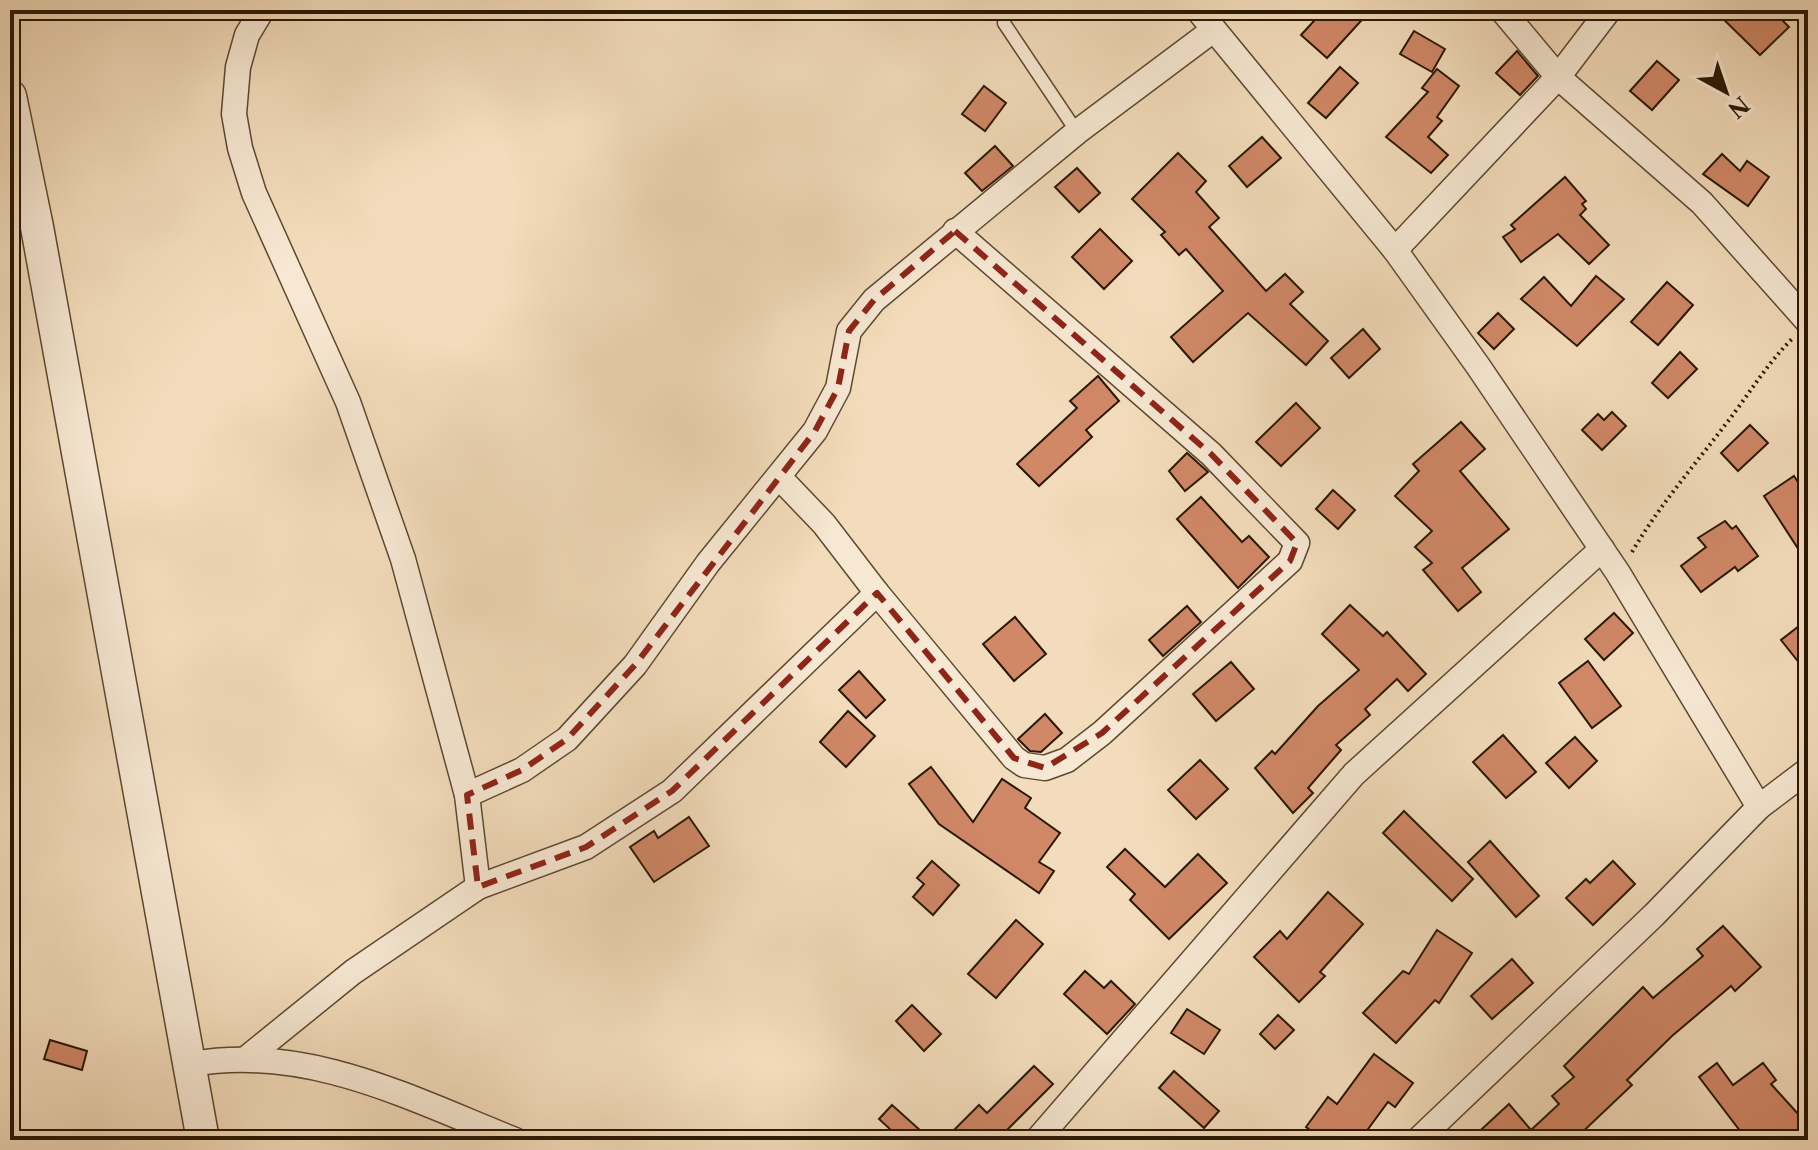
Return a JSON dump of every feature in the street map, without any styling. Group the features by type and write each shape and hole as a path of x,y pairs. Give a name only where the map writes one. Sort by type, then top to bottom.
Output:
{"street":[{"path":"262,10 247,35 238,67 234,114 240,148 254,193 348,402 403,559 467,795 478,887"},
{"path":"1198,10 1212,31 1395,250 1618,573 1759,807"},
{"path":"1502,10 1558,77 1702,203 1803,328"},
{"path":"1395,250 1558,77 1609,10"},
{"path":"467,795 522,770 567,739 635,665 708,563 779,477 832,405 849,331 874,300 1077,132 1212,31"},
{"path":"10,96 192,1064 202,1139"},
{"path":"779,477 824,524 877,593 1014,758 1024,765 1045,768 1067,760 1102,733 1290,561 1297,543 1211,454 955,231"},
{"path":"1037,1140 1354,774 1602,549"},
{"path":"248,1057 353,972 478,887 586,847 672,791 877,593"},
{"path":"1418,1140 1654,915 1759,807 1808,770"},
{"path":"192,1064 248,1057 294,1061 363,1079 515,1140"}],"lane":[{"path":"1004,23 1077,132"}],"path":[{"path":"1618,573 1656,511 1736,411 1766,365 1803,328"}],"highlighted area":[{"path":"955,231 1211,454 1297,543 1290,561 1102,733 1045,768 1014,758 877,593 672,791 586,847 478,887 467,795 522,770 567,739 635,665 815,431 838,388 849,331 874,300"}],"building":[{"path":"1324,10 1371,10 1327,58 1301,35"},
{"path":"1714,10 1772,10 1789,27 1760,55"},
{"path":"1414,31 1445,49 1432,72 1400,54"},
{"path":"1517,51 1538,76 1520,95 1496,73"},
{"path":"1657,61 1679,80 1652,110 1630,91"},
{"path":"1340,67 1358,83 1326,118 1308,103"},
{"path":"1437,69 1459,86 1437,117 1442,121 1428,137 1448,155 1431,173 1386,137 1428,92 1422,88"},
{"path":"984,86 1006,103 985,131 962,114"},
{"path":"1262,137 1281,158 1247,187 1229,166"},
{"path":"995,146 1013,166 982,191 965,173"},
{"path":"1178,153 1206,181 1196,192 1219,218 1209,227 1266,291 1285,274 1303,292 1290,304 1328,341 1306,365 1248,313 1193,362 1171,337 1223,291 1186,249 1179,255 1161,235 1165,232 1132,199"},
{"path":"1722,154 1740,171 1747,161 1769,177 1748,206 1703,174"},
{"path":"1077,168 1100,193 1079,212 1055,187"},
{"path":"1565,177 1586,201 1582,204 1586,209 1580,215 1609,245 1589,264 1558,234 1521,262 1503,237 1515,229 1511,225"},
{"path":"1100,229 1132,261 1104,289 1072,257"},
{"path":"1596,276 1624,299 1577,346 1521,299 1544,277 1571,306"},
{"path":"1667,282 1693,305 1658,345 1631,322"},
{"path":"1498,313 1514,329 1494,349 1478,333"},
{"path":"1363,329 1380,349 1349,378 1331,358"},
{"path":"1680,352 1697,369 1668,398 1652,383"},
{"path":"1098,376 1119,401 1086,430 1092,437 1039,486 1017,464 1077,408 1070,401"},
{"path":"1296,403 1320,428 1281,466 1256,442"},
{"path":"1612,412 1626,426 1602,450 1582,430 1598,414 1604,420"},
{"path":"1461,422 1485,449 1460,471 1509,529 1462,568 1481,592 1458,611 1423,570 1432,563 1415,547 1432,531 1395,496 1419,471 1413,464"},
{"path":"1750,425 1768,443 1738,471 1721,453"},
{"path":"1187,453 1208,472 1185,491 1169,471"},
{"path":"1794,476 1800,485 1808,479 1808,564 1764,496"},
{"path":"1333,490 1355,510 1338,529 1316,509"},
{"path":"1201,497 1242,542 1249,536 1269,557 1238,588 1177,519"},
{"path":"1725,521 1732,529 1736,526 1758,556 1738,571 1735,567 1701,592 1681,566 1706,547 1698,538"},
{"path":"1350,605 1383,636 1387,632 1426,674 1408,691 1397,679 1365,709 1370,715 1336,745 1341,750 1308,788 1313,793 1293,813 1255,768 1272,751 1275,754 1318,706 1359,670 1322,634"},
{"path":"1187,606 1201,622 1163,656 1149,640"},
{"path":"1614,613 1633,633 1604,660 1585,639"},
{"path":"1015,617 1046,654 1014,681 983,644"},
{"path":"1808,619 1808,674 1781,640"},
{"path":"1588,661 1621,706 1592,728 1559,683"},
{"path":"1231,662 1254,689 1216,721 1193,694"},
{"path":"859,671 885,700 866,718 839,690"},
{"path":"848,711 875,736 846,767 820,742"},
{"path":"1045,714 1062,733 1041,752 1030,751 1018,739"},
{"path":"1503,735 1536,772 1506,798 1473,762"},
{"path":"1575,737 1597,761 1569,788 1546,763"},
{"path":"1200,760 1228,789 1196,819 1168,790"},
{"path":"931,767 973,822 1002,779 1031,798 1025,808 1060,833 1039,862 1054,871 1039,893 939,824 909,784"},
{"path":"1404,811 1473,879 1452,901 1383,833"},
{"path":"689,817 709,846 654,882 630,847 654,831 658,838"},
{"path":"1490,841 1539,896 1516,917 1468,862"},
{"path":"1125,849 1165,887 1198,854 1227,883 1169,939 1130,900 1135,894 1107,867"},
{"path":"932,861 959,885 933,915 913,897 924,884 917,878"},
{"path":"1613,861 1635,884 1593,925 1566,898 1586,879 1590,883"},
{"path":"1328,892 1363,924 1320,972 1325,976 1299,1002 1254,957 1280,931 1287,939"},
{"path":"1016,920 1043,944 996,998 968,974"},
{"path":"1723,926 1761,967 1735,991 1731,986 1672,1036 1627,1080 1632,1085 1574,1140 1470,1140 1509,1104 1531,1130 1559,1104 1552,1096 1574,1077 1564,1066 1643,987 1653,998 1703,956 1697,949"},
{"path":"1437,930 1472,953 1439,1003 1435,1000 1396,1043 1363,1013 1403,971 1409,974"},
{"path":"1512,959 1533,983 1492,1019 1471,996"},
{"path":"1085,971 1104,988 1111,981 1135,1004 1107,1034 1064,994"},
{"path":"912,1005 941,1034 924,1051 896,1021"},
{"path":"1187,1009 1220,1030 1204,1054 1171,1033"},
{"path":"1278,1015 1294,1030 1275,1049 1260,1034"},
{"path":"50,1040 87,1051 82,1070 44,1059"},
{"path":"1374,1054 1413,1083 1395,1107 1388,1102 1360,1140 1323,1140 1306,1127 1328,1097 1337,1104"},
{"path":"1717,1063 1733,1085 1763,1063 1776,1080 1771,1084 1808,1125 1808,1140 1747,1140 1699,1077"},
{"path":"1034,1066 1053,1084 997,1140 966,1140 955,1129 979,1105 987,1113"},
{"path":"1174,1071 1219,1111 1204,1128 1159,1088"},
{"path":"892,1105 931,1140 882,1140 891,1130 879,1119"}]}
